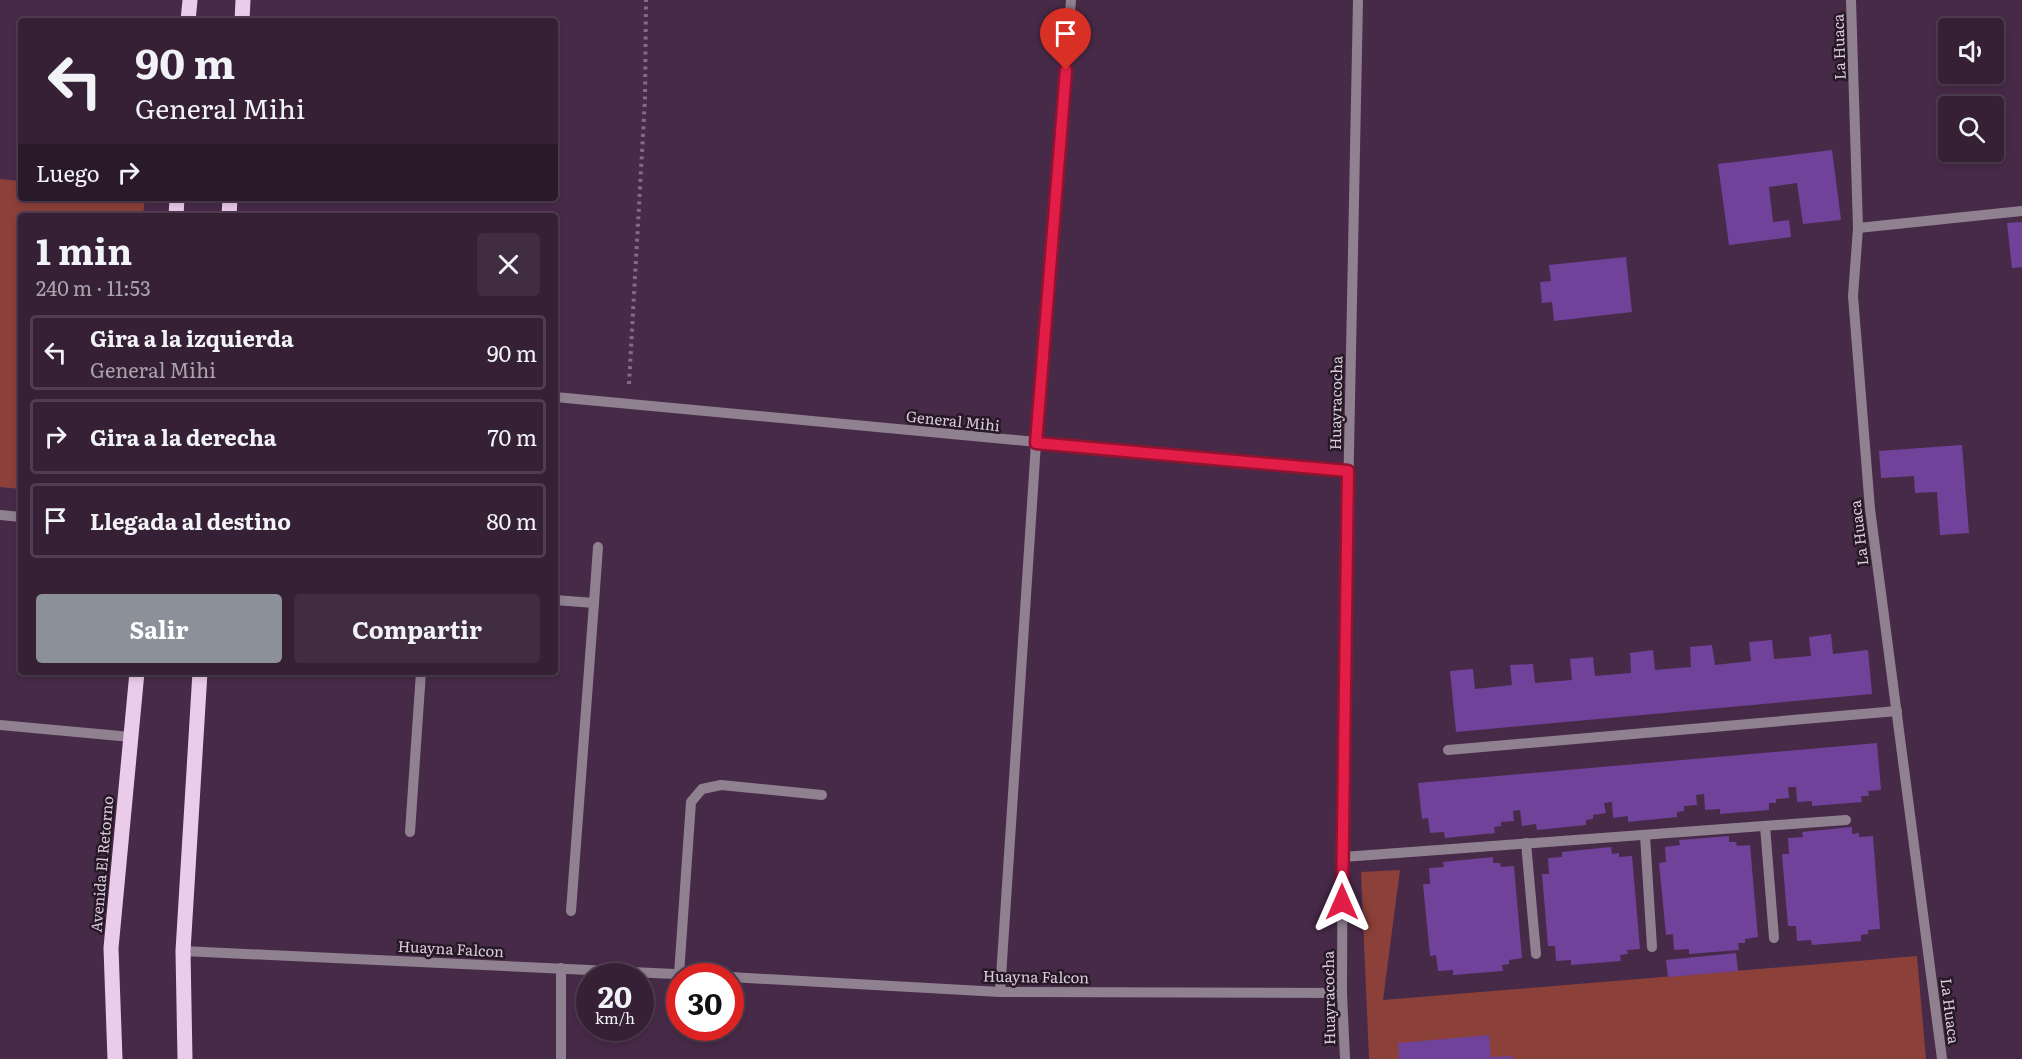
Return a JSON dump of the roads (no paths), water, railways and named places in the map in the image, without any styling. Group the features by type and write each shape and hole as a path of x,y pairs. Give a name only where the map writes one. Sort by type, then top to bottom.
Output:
{"main road":[{"path":"188,18 190,0"},
{"path":"242,18 243,0"},
{"name":"Avenida El Retorno","path":"115,1059 111,948 137,675"},
{"path":"185,1059 183,951 200,675"}],"street":[{"path":"1000,992 1036,443 1071,0"},
{"name":"Huayracocha","path":"1345,1059 1342,993 1343,857 1358,0"},
{"name":"La Huaca","path":"1851,0 1858,228 1853,296 1868,485 1942,1059"},
{"path":"1858,228 2022,211"},
{"name":"General Mihi","path":"558,397 1348,471"},
{"path":"0,515 18,517"},
{"path":"572,911 598,547"},
{"path":"558,600 594,603"},
{"path":"410,832 421,675"},
{"path":"1448,750 1897,711"},
{"path":"0,725 131,737"},
{"path":"680,963 691,802 702,789 721,785 822,795"},
{"path":"1343,857 1846,820"},
{"path":"1765,826 1773,938"},
{"path":"1645,835 1652,947"},
{"path":"1526,843 1536,954"},
{"name":"Huayna Falcon","path":"183,951 666,973"},
{"path":"561,968 561,1059"},
{"name":"Huayna Falcon","path":"744,978 1000,992 1342,993"}]}
